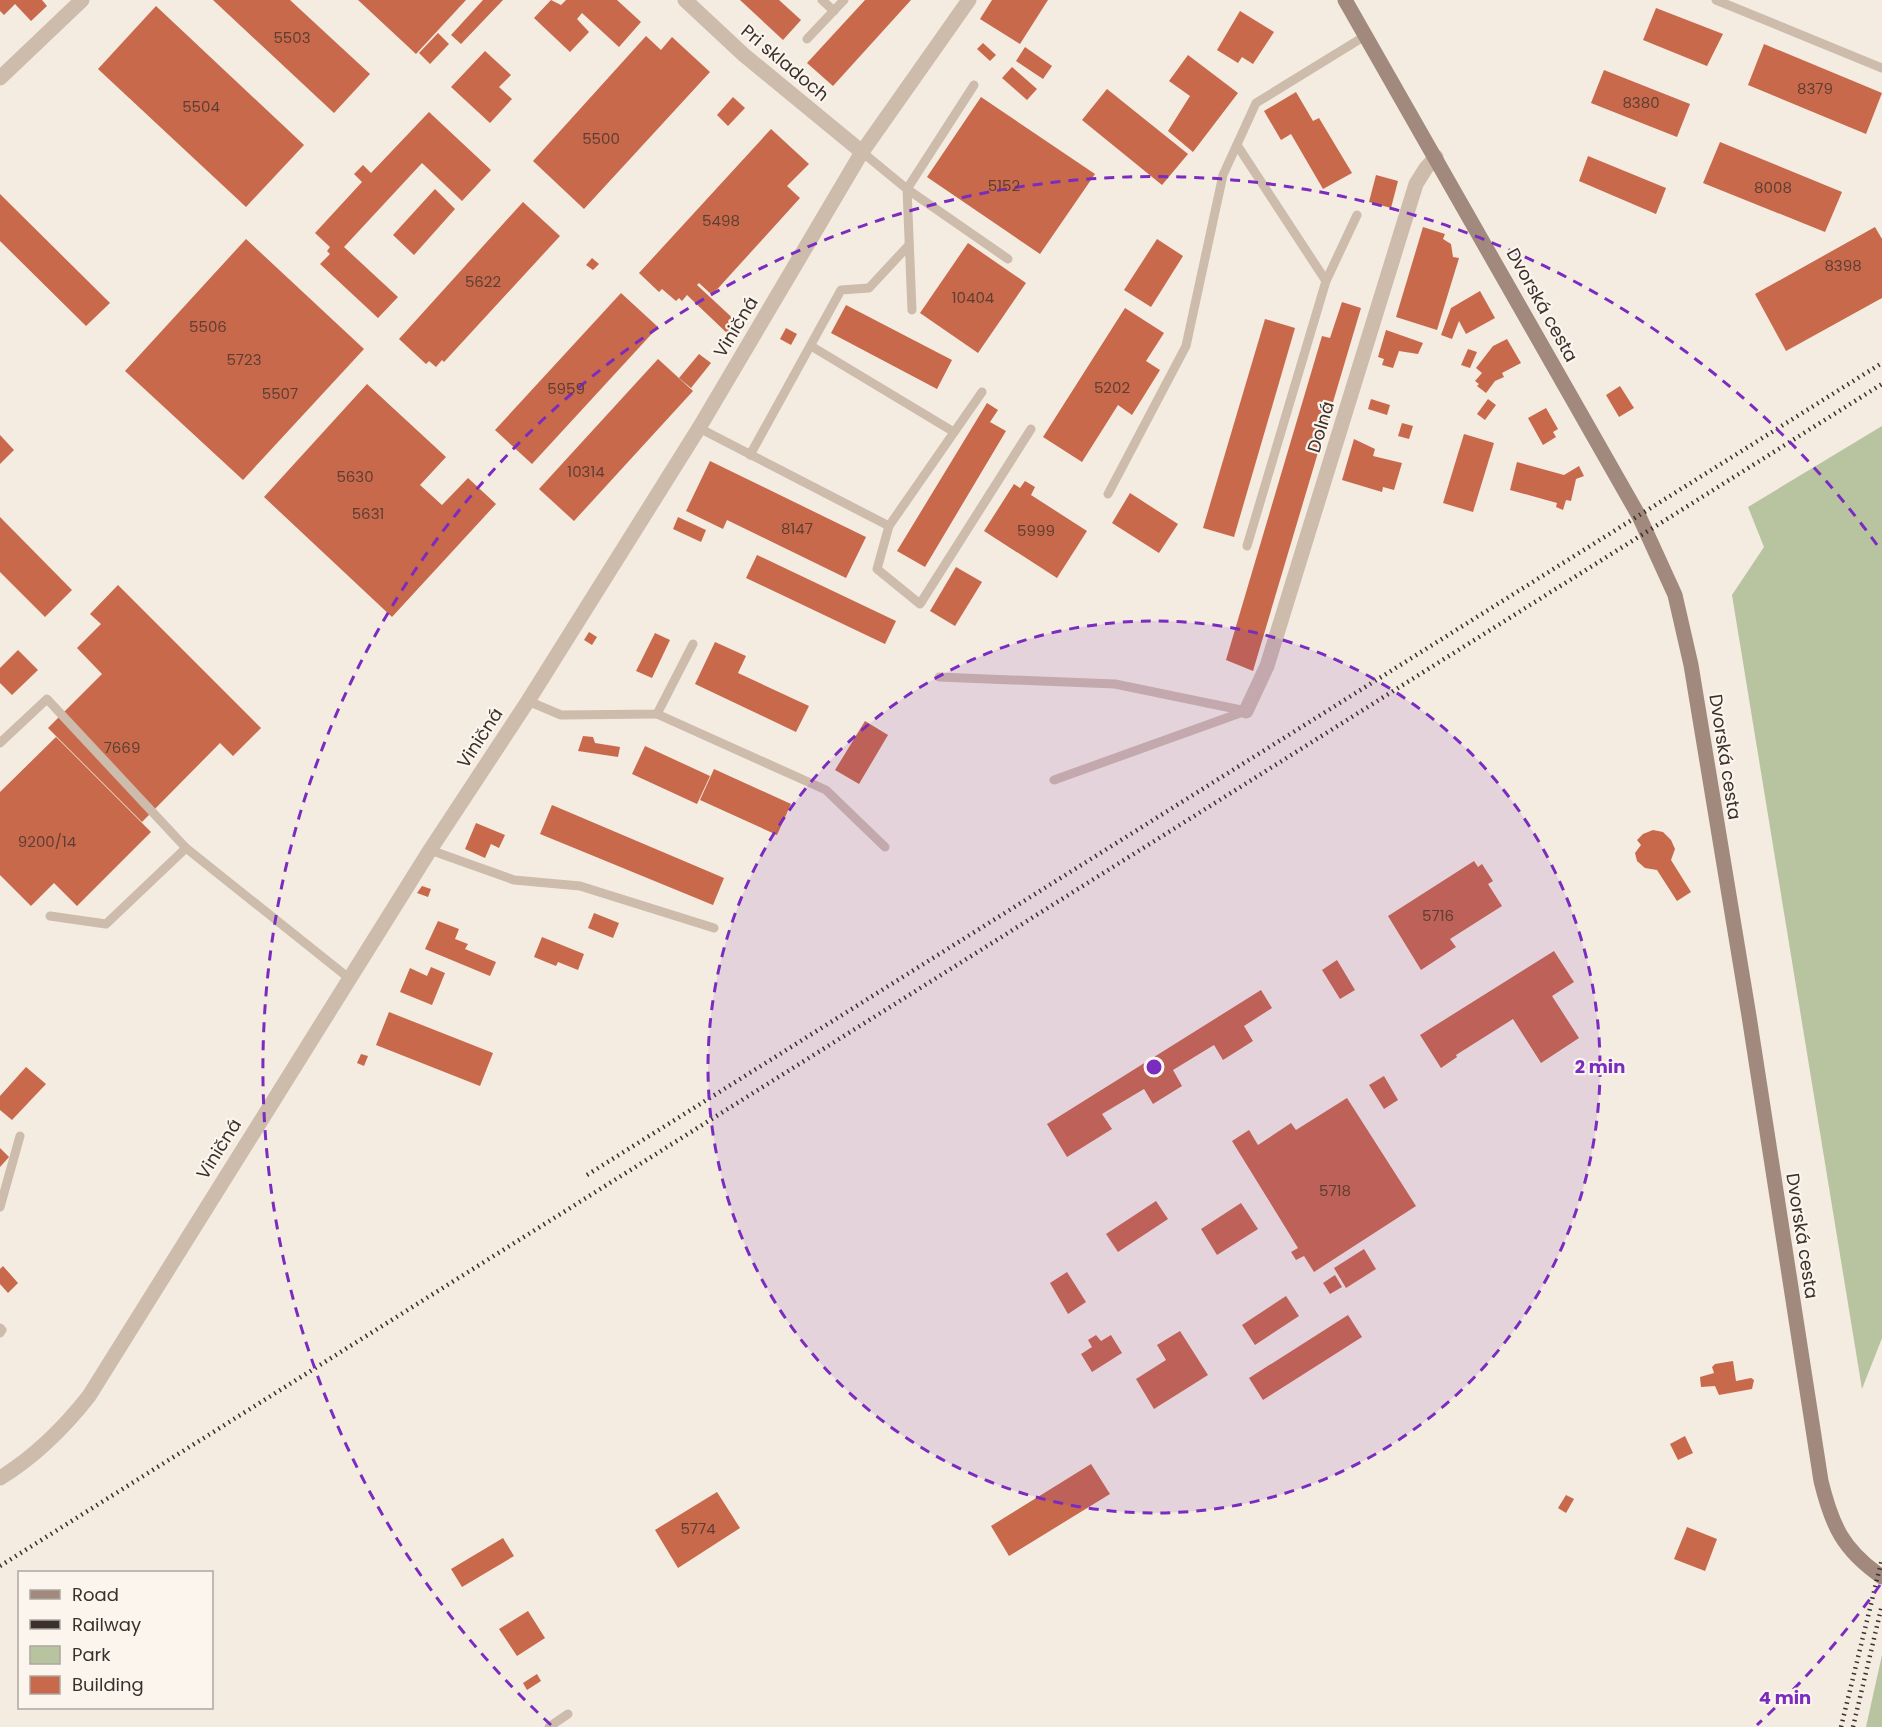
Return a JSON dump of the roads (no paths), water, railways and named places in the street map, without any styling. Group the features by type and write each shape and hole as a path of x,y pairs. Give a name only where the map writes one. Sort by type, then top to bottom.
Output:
{"street":[{"path":"0,78 82,0"},
{"name":"Pri skladoch","path":"685,0 744,55 862,152"},
{"name":"Viničná","path":"0,1478 36,1454 66,1426 89,1396 430,850 528,701 699,428 862,152 968,0"},
{"name":"Dvorská cesta","path":"1345,0 1648,531 1675,595 1691,665 1749,1016 1821,1481 1831,1519 1845,1545 1882,1577"},
{"name":"Dolná","path":"1246,711 1267,666 1416,184 1436,157"}],"lane":[{"path":"822,0 834,11"},
{"path":"807,39 844,0"},
{"path":"1716,0 1882,68"},
{"path":"1108,494 1186,346 1223,175 1256,103 1365,36"},
{"path":"912,310 907,189 974,85"},
{"path":"1237,145 1326,281"},
{"path":"862,152 907,189 1008,259"},
{"path":"1247,546 1326,281 1357,215"},
{"path":"750,455 841,290 869,288 909,244"},
{"path":"811,346 954,432"},
{"path":"982,392 889,526 877,569 920,604 1031,429"},
{"path":"699,428 889,526"},
{"path":"657,714 693,645"},
{"path":"939,677 1114,684 1246,711"},
{"path":"0,742 47,699 186,848 350,979"},
{"path":"528,701 561,715 657,714 826,790 885,847"},
{"path":"1054,780 1246,711"},
{"path":"50,916 106,924 186,848"},
{"path":"430,850 514,880 580,886 714,928"},
{"path":"0,1207 20,1136"},
{"path":"0,1328 2,1330 0,1333"},
{"path":"549,1727 568,1714"}],"railway":[{"path":"587,1175 1882,363"},
{"path":"0,1566 1882,384"},
{"path":"1841,1727 1882,1559"},
{"path":"1853,1727 1882,1605"}]}
